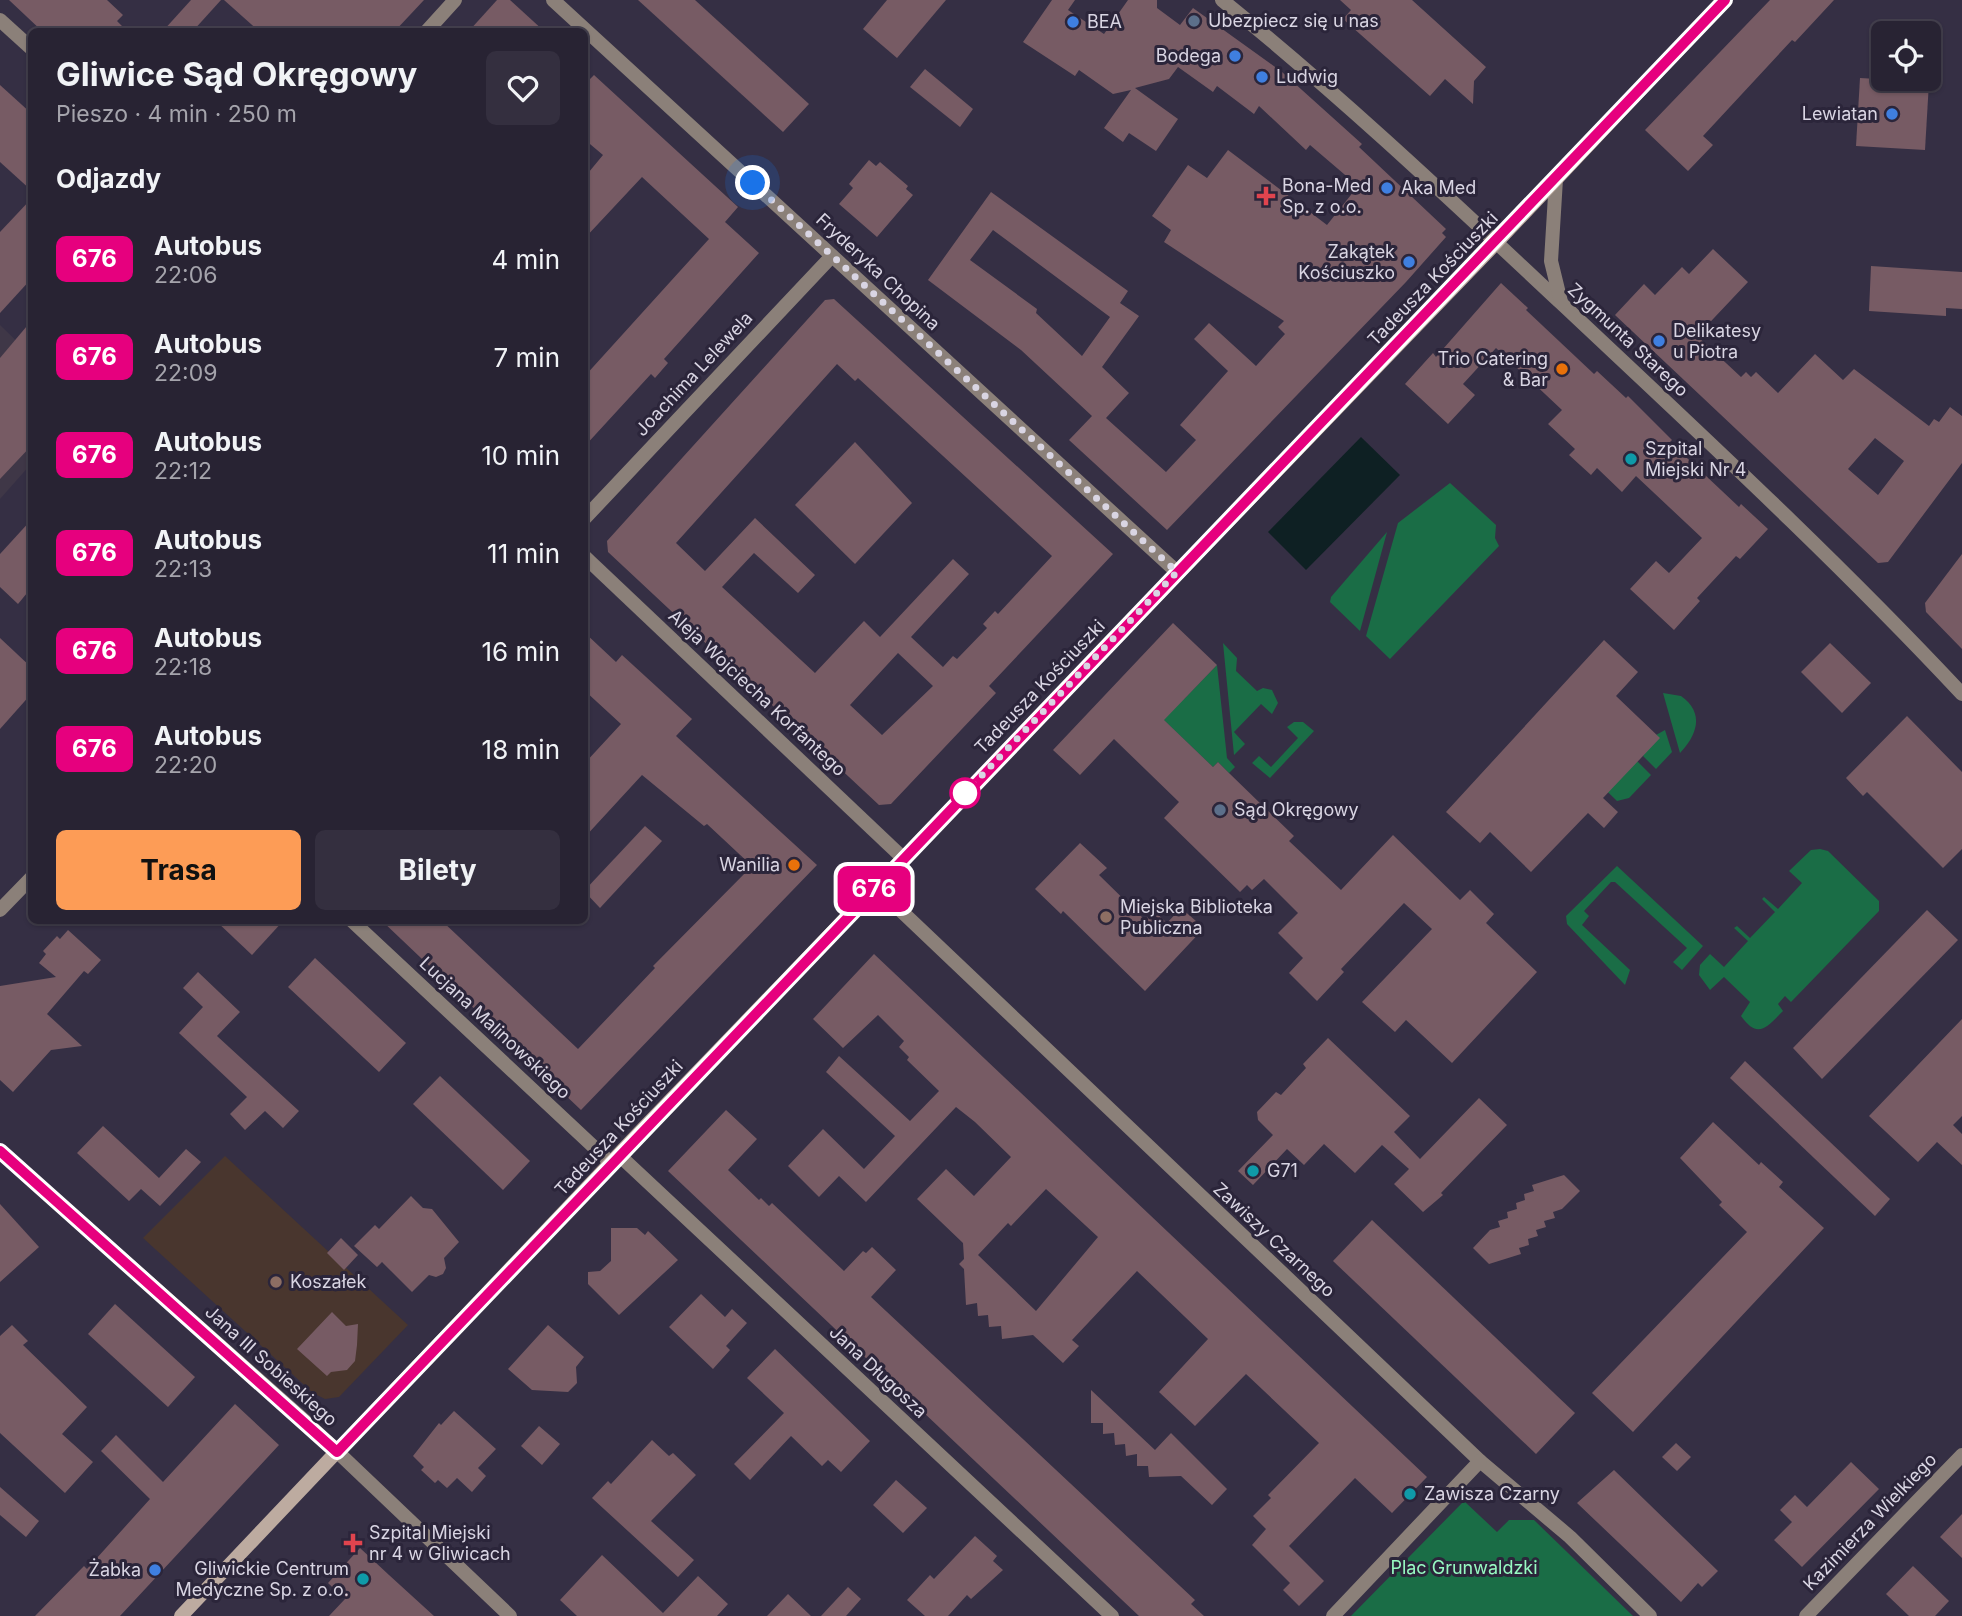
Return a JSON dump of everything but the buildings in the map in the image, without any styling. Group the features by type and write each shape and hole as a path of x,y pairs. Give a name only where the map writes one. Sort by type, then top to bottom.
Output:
{"street":[{"path":"430,28 455,0"},
{"name":"Fryderyka Chopina","path":"553,0 584,28"},
{"name":"Zygmunta Starego","path":"1223,0 1270,39 1561,303 1877,604 1962,694"},
{"name":"Tadeusza Kościuszki","path":"181,1616 903,858 1496,243 1725,0"},
{"path":"0,20 28,45"},
{"name":"Fryderyka Chopina","path":"588,32 1177,572"},
{"path":"1556,179 1551,261 1561,303"},
{"name":"Joachima Lelewela","path":"588,515 832,256"},
{"name":"Aleja Wojciecha Korfantego","path":"588,560 903,858"},
{"path":"0,910 28,881"},
{"name":"Zawiszy Czarnego","path":"876,887 1480,1461 1570,1537 1650,1616"},
{"name":"Lucjana Malinowskiego","path":"355,924 616,1160"},
{"name":"Jana III Sobieskiego","path":"0,1151 337,1452 510,1616"},
{"name":"Jana Długosza","path":"616,1160 1112,1616"},
{"name":"Kazimierza Wielkiego","path":"1806,1616 1962,1455"},
{"path":"1333,1616 1480,1461"}],"shaded area":[{"path":"0,325 28,352 28,467 0,499"},
{"path":"1361,437 1400,475 1306,570 1268,532"},
{"name":"Koszałek","path":"225,1156 408,1325 339,1397 325,1399 313,1393 143,1238"}],"green space":[{"path":"1450,483 1496,525 1495,538 1499,546 1390,659 1366,636 1398,523"},
{"path":"1387,532 1360,631 1330,602 1331,597"},
{"path":"1223,643 1237,658 1236,671 1257,691 1263,688 1272,690 1278,703 1272,714 1261,704 1234,732 1245,744 1234,755"},
{"path":"1217,665 1227,758 1235,767 1229,773 1218,762 1213,767 1148,705 1184,699"},
{"path":"1663,693 1681,696 1689,703 1696,717 1691,739 1680,753"},
{"path":"1294,722 1303,722 1314,731 1270,778 1252,763 1259,756 1271,767 1298,738 1287,727"},
{"path":"1665,730 1672,752 1656,769 1643,756 1656,735"},
{"path":"1637,761 1651,775 1629,798 1617,801 1583,768"},
{"path":"1811,850 1828,851 1879,901 1879,911 1791,1002 1785,996 1778,1004 1783,1011 1772,1022 1762,1028 1752,1028 1741,1016 1750,1002 1724,977 1710,990 1699,975 1700,965 1710,954 1724,967 1748,941 1734,928 1737,926 1750,938 1775,912 1762,899 1764,897 1778,909 1802,883 1789,871"},
{"path":"1617,866 1703,946 1682,970 1673,962 1687,948 1615,882 1611,882 1584,911 1589,916 1582,925 1630,970 1625,985 1567,924 1566,916"},
{"name":"Plac Grunwaldzki","path":"1464,1501 1497,1532 1509,1520 1534,1520 1633,1616 1351,1616"}],"bus line":[{"name":"676","path":"0,1151 337,1452 1169,580 1496,243 1725,0"}],"place":[{"name":"Ubezpiecz się u nas","path":"1194,21"},
{"name":"BEA","path":"1073,22"},
{"name":"Bodega","path":"1235,56"},
{"name":"Ludwig","path":"1262,77"},
{"name":"Lewiatan","path":"1892,114"},
{"name":"Aka Med","path":"1387,188"},
{"name":"Bona-Med Sp. z o.o.","path":"1266,196"},
{"name":"Zakątek Kościuszko","path":"1409,262"},
{"name":"Delikatesy u Piotra","path":"1659,341"},
{"name":"Trio Catering & Bar","path":"1562,369"},
{"name":"Szpital Miejski Nr 4","path":"1631,459"},
{"name":"Sąd Okręgowy","path":"1220,810"},
{"name":"Wanilia","path":"794,865"},
{"name":"Miejska Biblioteka Publiczna","path":"1106,917"},
{"name":"G71","path":"1253,1171"},
{"name":"Koszałek","path":"276,1282"},
{"name":"Zawisza Czarny","path":"1410,1494"},
{"name":"Szpital Miejski nr 4 w Gliwicach","path":"353,1543"},
{"name":"Żabka","path":"155,1570"},
{"name":"Gliwickie Centrum Medyczne Sp. z o.o.","path":"363,1579"}],"route":[{"path":"753,183 1177,572 965,793"}]}
